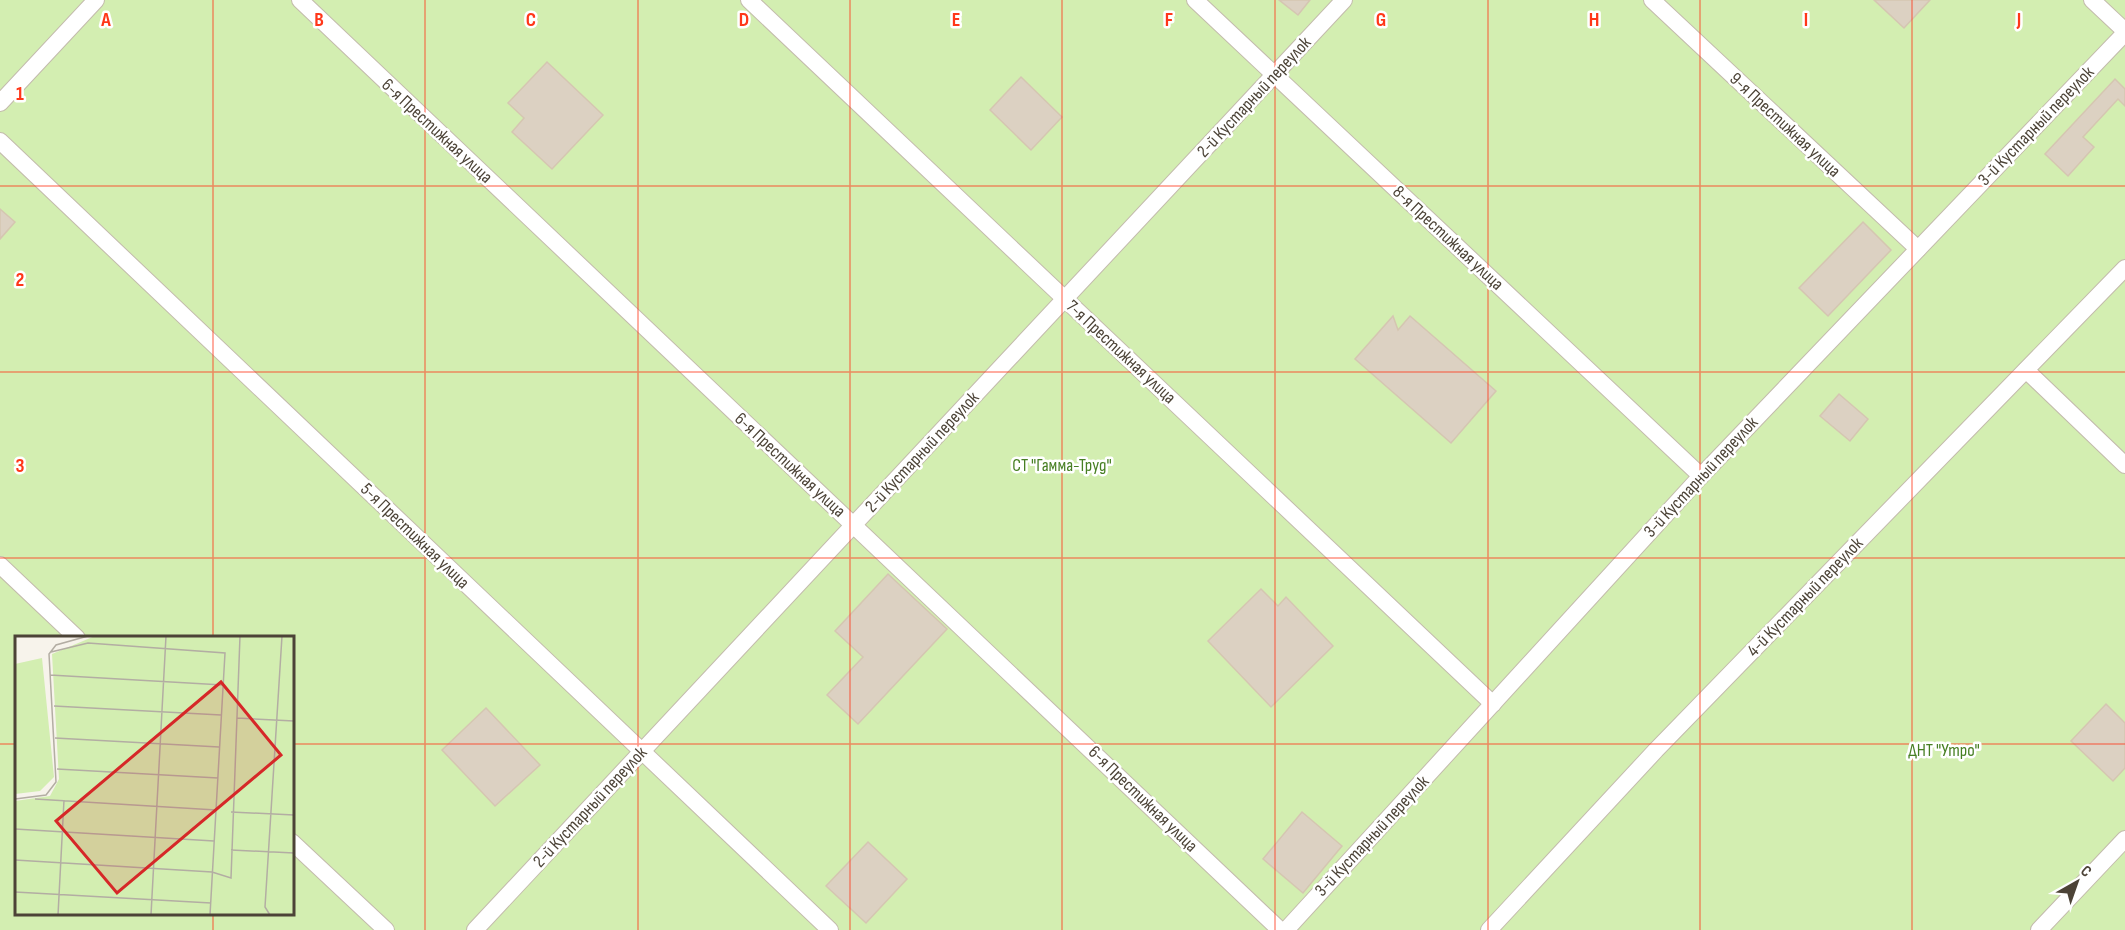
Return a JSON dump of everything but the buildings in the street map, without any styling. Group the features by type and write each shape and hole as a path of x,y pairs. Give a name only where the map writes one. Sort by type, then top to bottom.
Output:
{"lane":[{"path":"0,103 96,0"},
{"name":"6-я Престижная улица","path":"300,0 1280,930"},
{"name":"7-я Престижная улица","path":"749,0 1493,704"},
{"name":"8-я Престижная улица","path":"1195,0 1701,476"},
{"name":"2-й Кустарный переулок","path":"475,930 1344,0"},
{"name":"9-я Престижная улица","path":"1652,0 1918,249"},
{"path":"2092,0 2125,32"},
{"name":"3-й Кустарный переулок","path":"1286,930 1701,476 2125,32"},
{"name":"5-я Престижная улица","path":"0,141 830,930"},
{"name":"4-й Кустарный переулок","path":"1489,930 1656,750 2125,268"},
{"path":"2025,370 2125,465"},
{"path":"0,565 75,636"},
{"path":"2039,930 2125,839"},
{"path":"294,844 386,930"}],"green space":[{"name":"СТ \"Гамма-Труд\"","path":"0,0 2125,0 2125,930 0,930"}],"park label":[{"name":"ДНТ \"Утро\"","path":"1944,750"}]}
